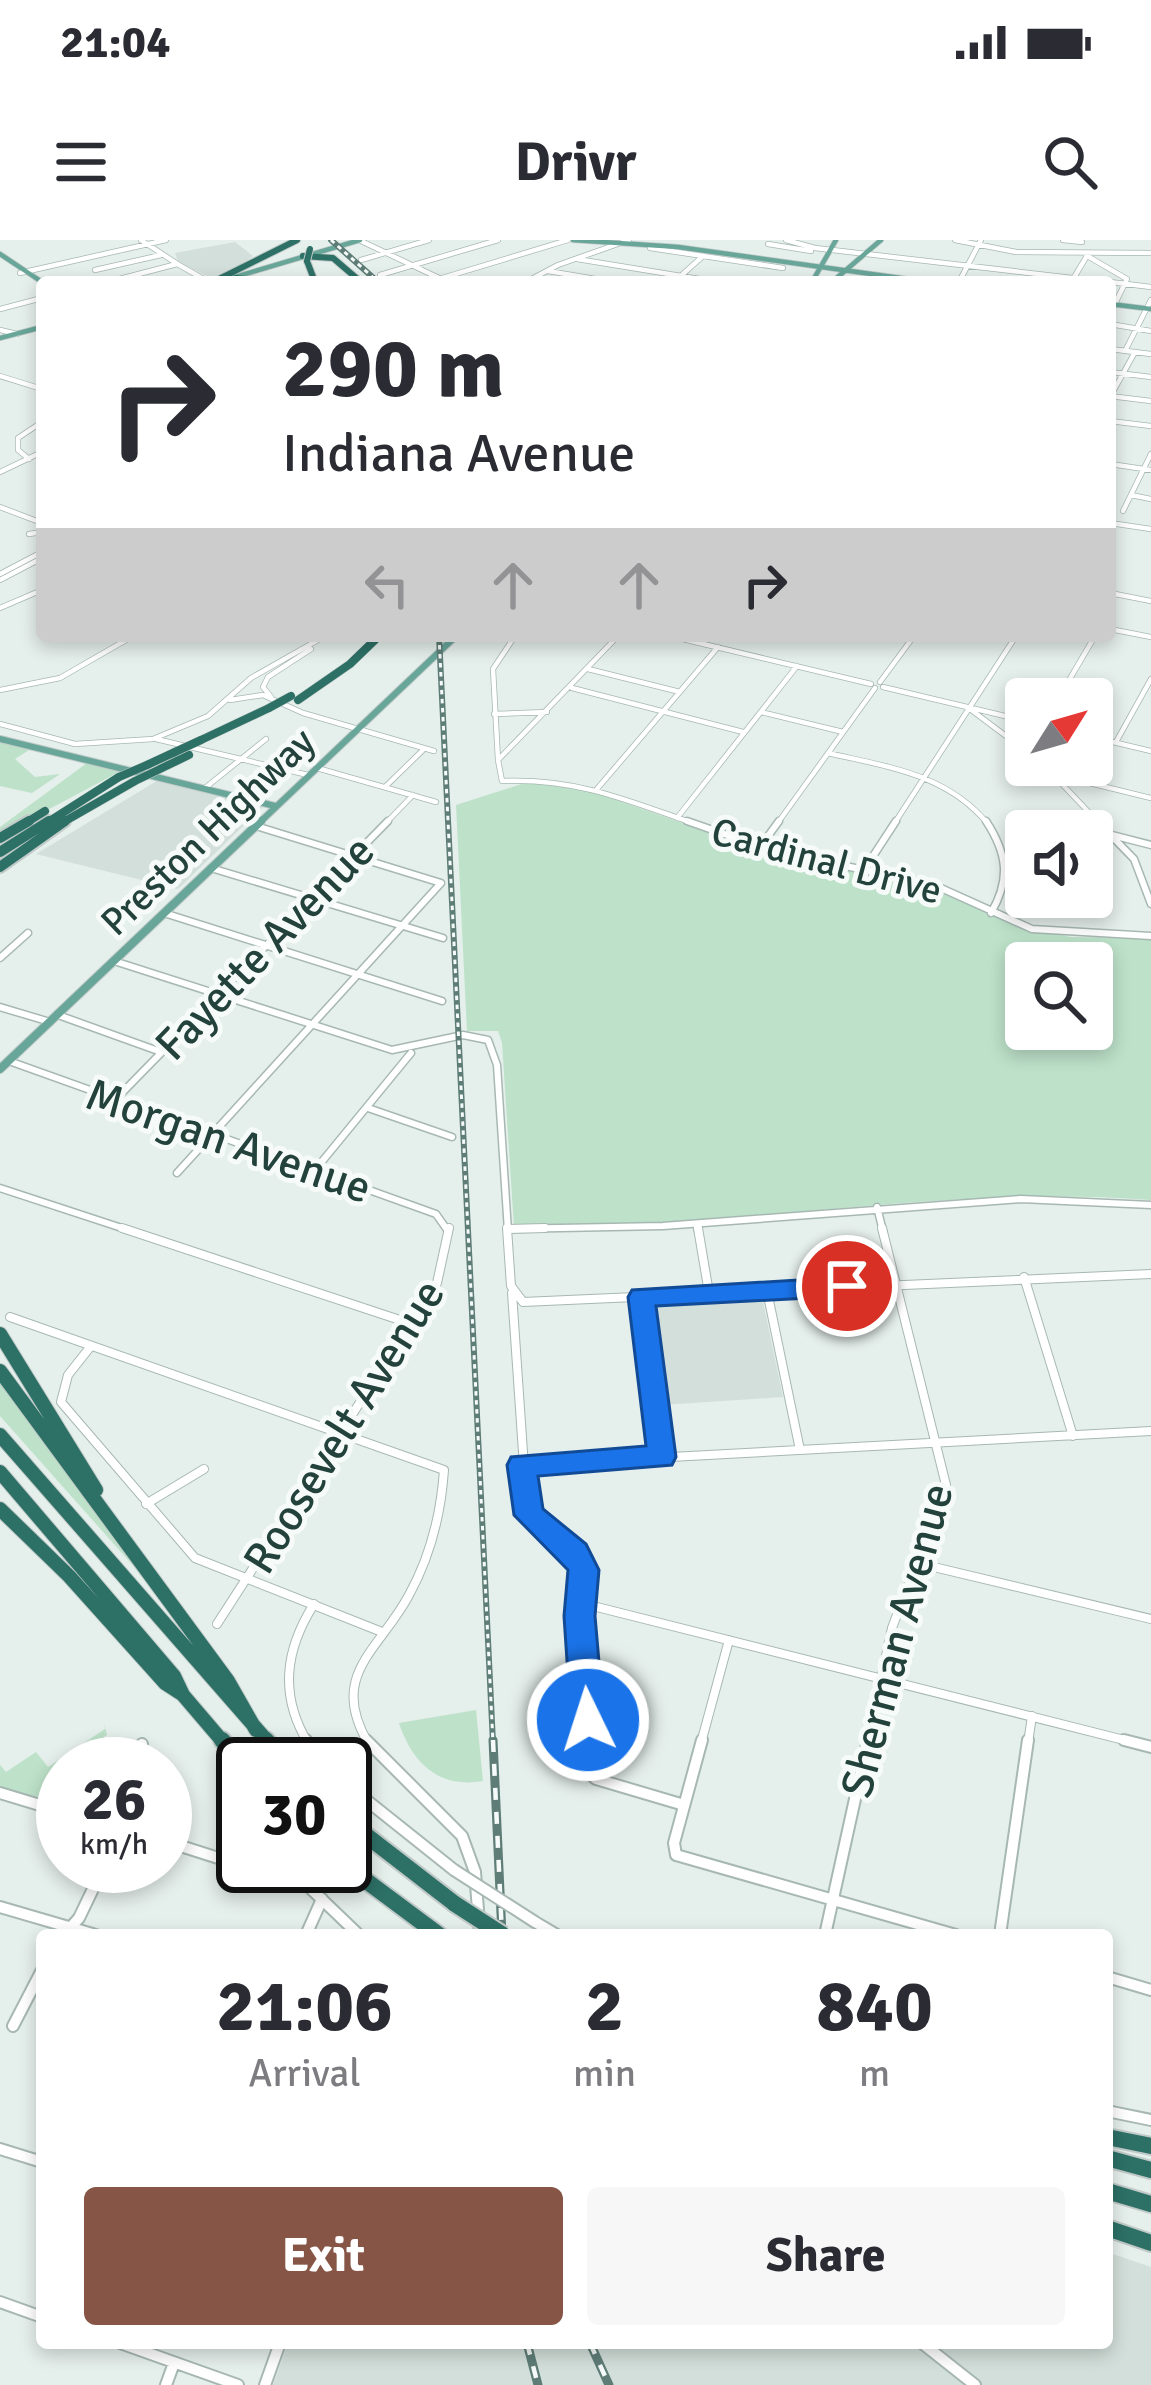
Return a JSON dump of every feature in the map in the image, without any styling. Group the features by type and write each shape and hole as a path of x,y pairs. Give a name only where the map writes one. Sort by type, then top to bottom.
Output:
{"highway":[{"path":"225,276 298,240"},
{"path":"307,252 335,258 354,276"},
{"path":"261,269 272,276"},
{"path":"295,698 361,642"},
{"path":"0,838 57,804 295,698 350,664 373,642"},
{"path":"0,867 135,781 273,706"},
{"path":"0,852 104,784"},
{"path":"0,877 87,810"},
{"path":"0,1334 98,1492 101,1508"},
{"path":"0,1371 228,1681 256,1730"},
{"path":"0,1435 262,1737"},
{"path":"0,1472 174,1676 183,1695 218,1737"},
{"path":"0,1509 70,1576 165,1683 183,1695"},
{"path":"372,1840 494,1929"},
{"path":"372,1885 432,1929"},
{"path":"1113,2138 1151,2146"},
{"path":"1113,2160 1151,2170"},
{"path":"1113,2193 1151,2204"},
{"path":"1113,2230 1151,2243"}],"main road":[{"path":"239,276 359,240"},
{"path":"570,240 877,276"},
{"path":"816,276 836,240"},
{"path":"839,276 881,240"},
{"path":"0,257 36,281"},
{"path":"1116,304 1150,306"},
{"path":"0,334 36,329"},
{"name":"Preston Highway","path":"4,1065 450,642"},
{"path":"0,739 275,806"},
{"path":"254,800 273,798 296,787"}],"street":[{"path":"22,273 166,240"},
{"path":"359,240 434,276"},
{"path":"361,260 429,240"},
{"path":"380,275 498,240"},
{"path":"456,276 570,240"},
{"path":"537,276 629,240"},
{"path":"786,240 817,250"},
{"path":"794,248 811,240"},
{"path":"955,240 1016,252 1151,253"},
{"path":"1063,240 1082,241 1088,255 1123,275 1126,284"},
{"path":"1133,240 1140,253"},
{"path":"143,242 201,276"},
{"path":"962,276 979,243"},
{"path":"768,244 1043,276"},
{"path":"650,248 783,268"},
{"path":"577,259 681,276 706,253"},
{"path":"95,270 161,255"},
{"path":"1075,276 1088,255"},
{"path":"132,276 178,264"},
{"path":"547,271 577,276"},
{"path":"1116,283 1151,287"},
{"path":"1116,299 1126,284"},
{"path":"0,309 36,300"},
{"path":"1125,351 1150,306"},
{"path":"1141,319 1151,320"},
{"path":"1116,325 1151,331"},
{"path":"1116,350 1151,354"},
{"path":"1116,386 1135,352"},
{"path":"1116,373 1151,377"},
{"path":"0,376 36,386"},
{"path":"1116,398 1151,401"},
{"path":"1116,422 1151,426"},
{"path":"29,459 18,451 18,438 36,426"},
{"path":"1123,512 1151,454"},
{"path":"0,472 36,455"},
{"path":"1116,465 1147,470"},
{"path":"1131,495 1151,499"},
{"path":"0,507 36,521"},
{"path":"1116,525 1151,529"},
{"path":"29,534 36,533"},
{"path":"0,577 36,558"},
{"path":"0,608 36,593"},
{"path":"1116,594 1151,601"},
{"path":"1116,630 1151,637"},
{"path":"0,690 60,678 123,642"},
{"path":"0,724 87,745 154,739 202,720 248,680 316,642"},
{"path":"273,706 263,687 268,677 318,642"},
{"path":"498,760 493,669 511,642"},
{"path":"498,760 613,642"},
{"path":"696,642 1005,716"},
{"path":"760,848 909,642"},
{"path":"864,870 1012,642"},
{"path":"1070,678 1091,642"},
{"path":"597,789 718,647"},
{"path":"676,818 796,666"},
{"path":"588,669 680,692"},
{"path":"1116,742 1151,679"},
{"path":"570,688 744,732"},
{"path":"226,703 253,694 273,706 434,752"},
{"path":"969,708 1005,735"},
{"path":"494,713 548,712"},
{"path":"761,712 843,732"},
{"path":"154,739 308,775"},
{"path":"205,788 266,739"},
{"path":"1113,741 1151,751"},
{"name":"Fayette Avenue","path":"385,787 424,749"},
{"path":"828,753 924,777 965,799 1003,848 1007,875 991,913"},
{"name":"Cardinal Drive","path":"498,760 502,781 556,780 597,789 760,848 932,884 991,913 1054,933 1151,935"},
{"path":"316,768 436,802"},
{"path":"1065,786 1088,810"},
{"path":"1101,786 1151,798"},
{"name":"Fayette Avenue","path":"115,1100 412,795"},
{"path":"177,1173 441,881 256,826"},
{"path":"1113,836 1151,845"},
{"path":"1113,837 1134,859 1151,902"},
{"path":"211,868 443,938"},
{"path":"164,913 442,1000"},
{"path":"0,958 28,933"},
{"path":"114,961 384,1048 412,1052 458,1035 481,1036 494,1045 522,1465 529,1515 579,1558 584,1579 581,1603 588,1720 584,1769 596,1779 684,1805"},
{"path":"0,1007 54,1018 161,1052"},
{"path":"315,1171 412,1052"},
{"name":"Morgan Avenue","path":"4,1065 213,1134 448,1222"},
{"path":"368,1108 452,1137"},
{"path":"0,1187 412,1324"},
{"path":"507,1229 698,1224 1041,1198 1151,1205"},
{"name":"Sherman Avenue","path":"826,1929 892,1628 946,1485 878,1207"},
{"name":"Roosevelt Avenue","path":"217,1624 442,1272 448,1222"},
{"path":"698,1224 709,1293"},
{"path":"512,1292 529,1302 1151,1274"},
{"path":"1024,1277 1073,1436"},
{"path":"767,1291 800,1450"},
{"path":"642,1297 662,1457"},
{"path":"10,1317 444,1470 417,1580 357,1670 355,1717 373,1750 437,1804 459,1832 476,1871 480,1929"},
{"path":"91,1346 68,1375 61,1402 195,1558 382,1632"},
{"path":"522,1465 1151,1431"},
{"path":"146,1504 204,1469"},
{"path":"916,1563 1151,1619"},
{"path":"581,1603 1151,1747"},
{"path":"304,1737 297,1728 286,1682 295,1636 314,1604"},
{"path":"729,1640 674,1843 676,1855 934,1929"},
{"path":"1001,1929 1033,1716"},
{"path":"0,1793 36,1804"},
{"path":"372,1805 454,1870 547,1929"},
{"path":"192,1850 309,1887 353,1929"},
{"path":"68,1929 89,1893"},
{"path":"309,1929 322,1899"},
{"path":"0,1907 61,1929"},
{"path":"1113,1979 1151,1990"},
{"path":"13,2026 36,1982"},
{"path":"1113,2112 1151,2120"},
{"path":"0,2149 36,2160"},
{"path":"0,2302 36,2315"},
{"path":"144,2349 238,2385"},
{"path":"265,2385 278,2349"},
{"path":"930,2349 975,2385"},
{"path":"166,2385 174,2363"}],"shaded area":[{"path":"235,242 253,256 230,273 207,276 178,262 175,253"},
{"path":"160,779 265,805 178,889 36,854"},
{"path":"762,1297 783,1397 662,1405 652,1303"},
{"path":"1113,2254 1151,2267 1151,2385 273,2385 286,2349 1113,2349"}],"green space":[{"path":"0,741 29,750 15,759 35,777 60,774 32,793 0,786"},
{"path":"87,763 121,771 0,835 0,827"},
{"path":"528,782 574,785 754,848 939,889 1016,926 1071,937 1151,938 1151,1200 978,1198 690,1221 514,1227 502,1043 498,1031 467,1031 456,805"},
{"path":"0,1380 145,1579 0,1416"},
{"path":"476,1710 483,1781 453,1781 429,1770 411,1750 399,1723"},
{"path":"36,1752 36,1797 0,1788 0,1765 6,1772"}],"railway":[{"path":"331,240 371,276"},
{"path":"439,642 493,1743"},
{"path":"493,1740 502,1929"},
{"path":"529,2349 538,2385"},
{"path":"593,2349 609,2385"}],"route":[{"path":"588,1720 580,1616 584,1570 575,1552 526,1510 522,1465 662,1457 642,1297 847,1286"}]}
